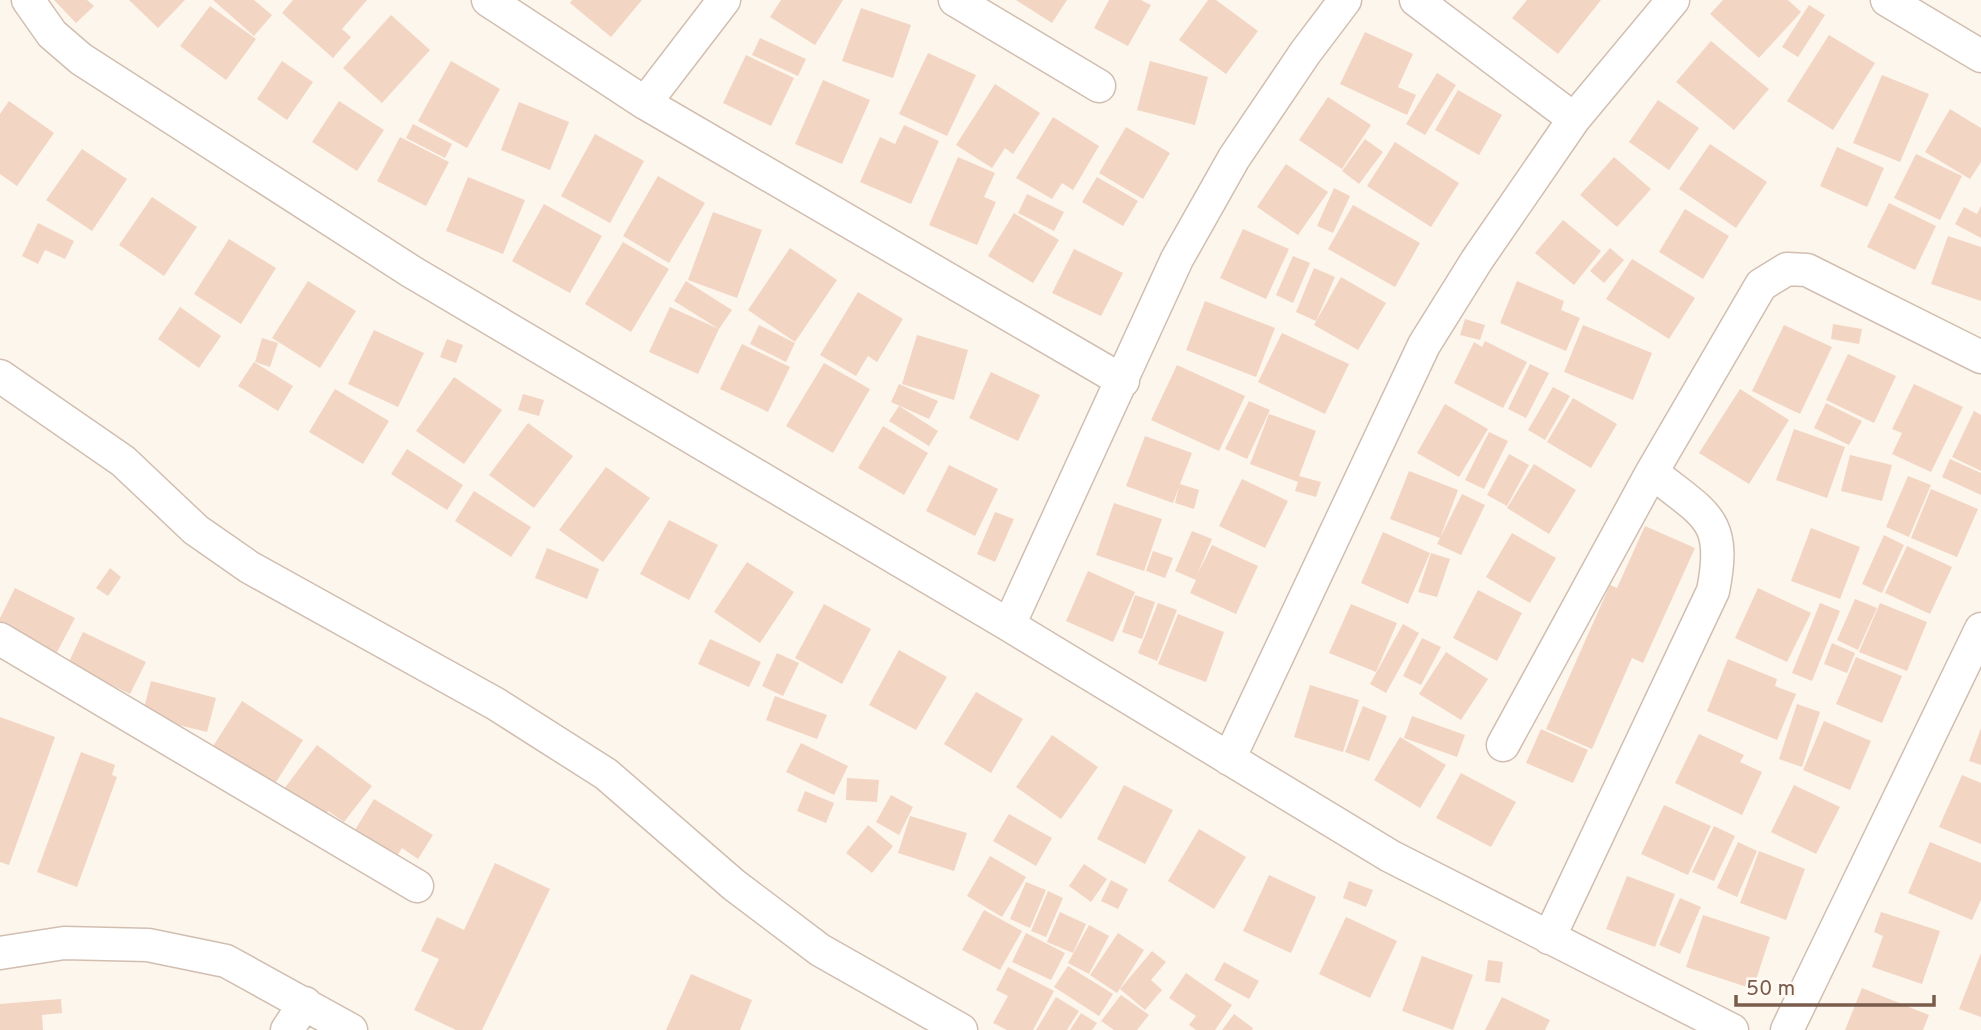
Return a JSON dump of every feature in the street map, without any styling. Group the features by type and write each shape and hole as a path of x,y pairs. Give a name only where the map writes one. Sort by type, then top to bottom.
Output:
{"street":[{"path":"28,0 52,34 81,58 412,272 1009,625 1390,856 1732,1030"},
{"path":"488,0 645,103 1123,381"},
{"path":"645,103 724,0"},
{"path":"955,0 1099,86"},
{"path":"1009,625 1177,259 1234,158 1305,52 1345,0"},
{"path":"1416,0 1574,119"},
{"path":"1229,759 1424,345 1477,260 1574,119 1673,0"},
{"path":"1887,0 1981,56"},
{"path":"1503,746 1652,472 1761,285 1787,269 1807,270 1981,357"},
{"path":"0,376 123,461 196,530 249,567 496,704 607,774 734,885 820,950 961,1030"},
{"path":"1549,938 1713,591 1719,543 1711,521 1652,472"},
{"path":"1787,1030 1981,629"},
{"path":"0,639 416,886"},
{"path":"0,953 64,943 148,945 226,961 351,1030"},
{"path":"287,1030 305,1003"}],"building":[{"path":"54,0 87,0 94,6 76,23"},
{"path":"129,0 185,0 158,28"},
{"path":"213,0 254,0 272,15 254,36"},
{"path":"293,0 367,0 342,29 351,37 333,58 282,13"},
{"path":"572,0 642,0 611,37 570,3"},
{"path":"781,0 843,0 815,45 770,17"},
{"path":"1016,0 1067,0 1052,23"},
{"path":"1109,0 1141,0 1151,5 1128,46 1094,28"},
{"path":"1208,0 1216,0 1258,31 1226,74 1179,40"},
{"path":"1527,0 1601,0 1558,54 1512,18"},
{"path":"1723,0 1788,0 1801,12 1759,58 1710,14"},
{"path":"1809,5 1825,15 1798,57 1782,47"},
{"path":"210,6 256,39 226,80 180,46"},
{"path":"861,8 911,25 893,78 842,61"},
{"path":"391,15 430,50 382,103 343,68"},
{"path":"1365,32 1413,54 1398,87 1416,95 1407,115 1340,84"},
{"path":"1829,35 1875,63 1833,130 1787,101"},
{"path":"760,38 806,59 798,76 752,55"},
{"path":"1711,41 1769,89 1734,130 1676,82"},
{"path":"928,53 976,75 947,136 899,114"},
{"path":"746,55 794,78 771,126 723,103"},
{"path":"282,61 313,82 287,120 257,99"},
{"path":"451,61 500,89 467,148 418,121"},
{"path":"1150,61 1208,77 1195,125 1137,110"},
{"path":"1437,73 1456,85 1425,135 1406,124"},
{"path":"1882,75 1929,94 1900,162 1853,143"},
{"path":"823,80 870,100 842,164 795,144"},
{"path":"995,84 1040,113 1013,154 1005,148 992,168 956,145"},
{"path":"1458,90 1502,115 1479,155 1435,130"},
{"path":"1328,97 1371,125 1342,169 1299,140"},
{"path":"1658,100 1699,128 1669,170 1629,142"},
{"path":"9,101 54,133 17,186 0,174 0,114"},
{"path":"339,101 384,130 357,171 312,142"},
{"path":"519,102 569,122 550,170 501,150"},
{"path":"1950,109 1981,128 1981,162 1970,179 1925,152"},
{"path":"1053,117 1099,146 1073,190 1062,183 1052,199 1016,178"},
{"path":"413,124 452,144 445,158 406,138"},
{"path":"904,125 939,141 911,204 860,182 880,137 895,144"},
{"path":"1126,127 1170,153 1143,199 1099,173"},
{"path":"595,134 644,161 610,223 561,196"},
{"path":"400,137 449,162 426,206 377,181"},
{"path":"1365,139 1383,152 1359,184 1342,171"},
{"path":"1395,142 1459,183 1431,227 1367,186"},
{"path":"1710,144 1767,182 1736,228 1679,189"},
{"path":"1837,147 1884,168 1867,207 1820,186"},
{"path":"82,149 127,179 92,231 46,200"},
{"path":"1916,154 1962,176 1940,220 1894,198"},
{"path":"958,157 995,173 984,197 996,202 977,245 929,225"},
{"path":"1614,157 1651,189 1617,227 1580,195"},
{"path":"1286,164 1328,192 1298,235 1257,207"},
{"path":"658,176 705,203 669,263 623,236"},
{"path":"468,177 525,200 503,254 446,231"},
{"path":"1097,177 1138,201 1123,226 1082,202"},
{"path":"1334,188 1350,196 1333,233 1317,226"},
{"path":"1027,194 1064,212 1054,231 1018,213"},
{"path":"152,197 197,227 164,276 119,245"},
{"path":"1889,203 1936,226 1915,270 1867,247"},
{"path":"544,204 602,236 570,293 512,261"},
{"path":"1353,205 1420,243 1395,287 1328,249"},
{"path":"1981,206 1981,238 1955,224 1964,207 1977,214"},
{"path":"1685,209 1729,236 1703,279 1659,252"},
{"path":"713,212 762,230 737,298 688,280"},
{"path":"1014,213 1059,240 1033,283 988,256"},
{"path":"1563,220 1601,251 1574,285 1535,253"},
{"path":"38,223 74,241 65,259 45,250 38,264 22,256"},
{"path":"1243,229 1289,249 1266,299 1220,278"},
{"path":"1948,236 1981,247 1981,301 1931,284"},
{"path":"229,239 276,268 241,324 194,294"},
{"path":"623,242 669,269 631,332 585,304"},
{"path":"790,248 837,280 795,342 748,310"},
{"path":"1610,248 1624,260 1604,283 1590,271"},
{"path":"1074,249 1123,273 1101,316 1052,293"},
{"path":"1293,256 1310,263 1293,303 1276,295"},
{"path":"1632,259 1695,298 1669,339 1606,299"},
{"path":"1314,268 1335,277 1316,321 1296,312"},
{"path":"1341,277 1386,303 1358,350 1314,325"},
{"path":"308,281 356,311 320,368 272,338"},
{"path":"686,281 732,310 719,329 674,301"},
{"path":"1517,281 1564,301 1561,310 1580,318 1566,351 1500,323"},
{"path":"858,292 903,319 877,362 868,356 856,376 820,355"},
{"path":"1205,301 1275,328 1256,377 1186,350"},
{"path":"180,307 221,336 199,368 158,339"},
{"path":"670,307 719,329 698,374 649,352"},
{"path":"1465,319 1485,325 1480,340 1460,335"},
{"path":"1833,324 1862,329 1859,344 1831,339"},
{"path":"759,325 795,343 786,362 750,344"},
{"path":"1583,325 1652,353 1633,400 1564,372"},
{"path":"1784,325 1832,347 1800,414 1752,391"},
{"path":"374,330 424,353 398,407 348,384"},
{"path":"1282,333 1349,364 1325,414 1258,382"},
{"path":"917,335 968,350 954,400 902,384"},
{"path":"262,338 278,343 270,367 255,362"},
{"path":"447,339 463,345 456,363 440,357"},
{"path":"1485,341 1527,362 1503,408 1454,383 1474,342 1482,347"},
{"path":"742,344 790,367 768,412 720,389"},
{"path":"1848,354 1896,376 1874,423 1826,400"},
{"path":"254,362 293,386 278,411 238,386"},
{"path":"824,363 870,389 833,453 786,426"},
{"path":"1530,364 1549,373 1526,418 1508,409"},
{"path":"1177,365 1245,396 1219,451 1151,420"},
{"path":"991,372 1040,395 1018,441 969,418"},
{"path":"454,377 502,410 464,464 416,431"},
{"path":"899,384 938,401 929,419 891,402"},
{"path":"1914,384 1963,407 1931,472 1892,454 1902,433 1892,429"},
{"path":"1553,387 1570,396 1545,440 1528,430"},
{"path":"335,389 389,421 363,464 309,432"},
{"path":"1740,389 1789,420 1749,484 1699,453"},
{"path":"523,394 544,400 539,416 518,410"},
{"path":"1573,398 1617,424 1591,468 1547,442"},
{"path":"1249,401 1270,410 1247,459 1225,449"},
{"path":"1826,403 1862,421 1849,445 1814,428"},
{"path":"1445,404 1488,429 1459,477 1417,453"},
{"path":"899,406 938,431 929,446 889,421"},
{"path":"1974,411 1981,415 1981,471 1952,457"},
{"path":"1269,414 1316,431 1299,476 1321,482 1316,497 1295,491 1298,482 1250,464"},
{"path":"528,423 573,456 534,508 489,475"},
{"path":"883,426 928,453 904,495 858,468"},
{"path":"1794,429 1845,447 1827,498 1776,480"},
{"path":"1489,432 1508,441 1484,489 1465,480"},
{"path":"1145,436 1192,453 1180,484 1199,490 1194,509 1175,503 1179,487 1173,503 1126,486"},
{"path":"407,449 463,485 447,510 391,474"},
{"path":"1509,454 1529,465 1507,506 1487,495"},
{"path":"1850,455 1892,465 1882,501 1841,491"},
{"path":"1950,459 1981,473 1981,495 1942,477"},
{"path":"1534,464 1576,490 1549,534 1507,508"},
{"path":"949,465 998,489 975,536 926,511"},
{"path":"606,467 650,498 603,562 559,530"},
{"path":"1409,471 1458,490 1440,538 1390,519"},
{"path":"1908,476 1931,485 1909,537 1886,527"},
{"path":"1242,479 1288,501 1265,548 1219,526"},
{"path":"1931,489 1978,509 1957,557 1911,538"},
{"path":"474,491 531,527 511,557 455,521"},
{"path":"1462,494 1485,505 1461,555 1437,544"},
{"path":"1114,503 1162,519 1144,571 1096,555"},
{"path":"995,512 1014,519 995,562 977,554"},
{"path":"669,520 718,545 689,600 640,574"},
{"path":"1645,526 1695,548 1643,663 1632,658 1592,749 1546,729 1610,585 1617,588"},
{"path":"1811,528 1860,547 1840,599 1791,581"},
{"path":"1192,531 1212,539 1197,575 1212,545 1258,566 1236,614 1190,593 1196,580 1175,571"},
{"path":"1383,532 1430,553 1408,604 1361,583"},
{"path":"1512,533 1556,558 1530,603 1486,577"},
{"path":"1884,535 1904,545 1882,593 1862,584"},
{"path":"1907,546 1952,567 1930,614 1885,593"},
{"path":"547,548 599,569 587,599 535,578"},
{"path":"1153,551 1173,558 1165,578 1146,571"},
{"path":"1431,553 1450,559 1437,597 1418,592"},
{"path":"747,562 794,592 760,643 714,612"},
{"path":"110,568 121,577 108,596 96,588"},
{"path":"1088,571 1135,592 1113,642 1066,621"},
{"path":"15,588 75,618 56,654 0,625 0,618"},
{"path":"1758,588 1811,613 1787,662 1735,638"},
{"path":"1478,590 1522,613 1497,661 1453,638"},
{"path":"1135,595 1155,602 1142,639 1122,632"},
{"path":"1855,599 1877,608 1858,650 1837,640"},
{"path":"1158,603 1177,610 1157,661 1138,653"},
{"path":"1820,603 1840,611 1812,681 1792,673"},
{"path":"1880,603 1927,622 1907,671 1859,652"},
{"path":"824,604 871,629 842,684 795,658"},
{"path":"1351,604 1397,623 1376,672 1329,653"},
{"path":"1178,614 1224,632 1206,682 1158,664"},
{"path":"1403,624 1419,633 1386,693 1370,684"},
{"path":"83,632 146,662 130,694 68,664"},
{"path":"1422,638 1441,647 1421,685 1403,676"},
{"path":"710,639 761,662 749,687 698,664"},
{"path":"1832,643 1855,653 1847,673 1824,664"},
{"path":"899,650 947,677 916,730 869,705"},
{"path":"1446,652 1488,679 1461,720 1419,694"},
{"path":"777,653 799,663 783,696 762,686"},
{"path":"1856,657 1902,676 1882,723 1836,704"},
{"path":"1728,659 1777,679 1775,686 1796,694 1777,740 1707,711"},
{"path":"151,681 216,698 207,732 142,716"},
{"path":"1310,685 1359,700 1343,752 1294,737"},
{"path":"976,692 1023,719 991,773 944,744"},
{"path":"775,696 827,715 817,739 766,720"},
{"path":"242,701 303,740 269,793 208,754"},
{"path":"1797,704 1820,712 1802,767 1779,759"},
{"path":"1363,706 1387,716 1369,761 1345,752"},
{"path":"1412,716 1465,735 1457,757 1404,738"},
{"path":"0,717 55,737 9,865 0,862"},
{"path":"1824,721 1871,741 1850,790 1803,770"},
{"path":"1981,728 1981,765 1969,761"},
{"path":"1541,729 1588,750 1573,783 1526,763"},
{"path":"1699,734 1744,755 1740,762 1762,772 1742,815 1675,783"},
{"path":"1052,735 1098,767 1061,819 1016,787"},
{"path":"1400,737 1446,765 1420,808 1374,780"},
{"path":"801,743 848,766 834,795 786,772"},
{"path":"317,745 372,786 344,822 328,811 322,818 284,789"},
{"path":"81,752 115,765 112,775 117,777 77,887 37,872"},
{"path":"1461,773 1516,802 1491,847 1436,818"},
{"path":"1962,775 1981,783 1981,844 1939,827"},
{"path":"847,778 879,780 877,802 846,800"},
{"path":"1124,785 1173,810 1145,864 1097,839"},
{"path":"1794,785 1840,807 1816,854 1771,832"},
{"path":"805,791 834,803 826,823 797,811"},
{"path":"891,795 913,807 899,835 876,822"},
{"path":"374,799 433,835 418,859 402,848 397,856 355,830"},
{"path":"1664,805 1711,826 1688,875 1641,854"},
{"path":"1009,814 1052,838 1036,866 993,841"},
{"path":"910,816 967,833 954,871 898,853"},
{"path":"868,825 893,846 872,873 846,853"},
{"path":"1714,826 1735,836 1714,881 1692,872"},
{"path":"1199,829 1246,857 1214,909 1168,881"},
{"path":"1738,842 1757,851 1737,897 1717,888"},
{"path":"1930,842 1981,863 1981,900 1972,920 1908,893"},
{"path":"1759,851 1805,869 1786,920 1740,903"},
{"path":"990,856 1026,877 1002,917 967,896"},
{"path":"495,863 550,889 482,1030 456,1030 414,1010 439,959 421,951 437,917 464,930"},
{"path":"1084,864 1107,879 1091,902 1069,886"},
{"path":"1269,875 1316,897 1291,953 1243,931"},
{"path":"1627,876 1675,894 1655,947 1606,929"},
{"path":"1111,880 1128,889 1118,909 1101,901"},
{"path":"1349,881 1373,890 1366,907 1343,898"},
{"path":"1026,882 1046,890 1030,928 1010,919"},
{"path":"1048,891 1063,898 1046,937 1031,931"},
{"path":"1680,898 1701,907 1680,954 1659,945"},
{"path":"984,910 1022,931 1000,970 962,950"},
{"path":"1060,912 1086,924 1073,953 1047,942"},
{"path":"1881,912 1940,931 1922,984 1872,967 1883,936 1874,932"},
{"path":"1703,915 1770,937 1753,989 1686,967"},
{"path":"1346,917 1397,941 1370,998 1319,974"},
{"path":"1089,925 1109,936 1089,974 1068,963"},
{"path":"1026,933 1065,953 1051,980 1012,962"},
{"path":"1118,933 1144,950 1117,993 1090,975"},
{"path":"1152,951 1166,962 1151,980 1162,990 1145,1010 1120,989"},
{"path":"1981,953 1981,1017 1959,1009"},
{"path":"1422,956 1473,975 1453,1030 1402,1011"},
{"path":"1488,960 1503,962 1500,983 1485,981"},
{"path":"1224,962 1259,981 1249,999 1214,980"},
{"path":"1068,966 1113,994 1099,1016 1054,987"},
{"path":"1008,967 1054,991 1033,1030 1007,1030 993,1023 1008,996 996,990"},
{"path":"1186,973 1232,1005 1215,1030 1196,1030 1189,1025 1196,1016 1169,998"},
{"path":"691,974 752,1000 740,1030 666,1030"},
{"path":"1862,988 1929,1015 1923,1030 1845,1030"},
{"path":"1121,995 1149,1015 1137,1030 1114,1030 1101,1021"},
{"path":"1056,997 1079,1011 1067,1030 1036,1030"},
{"path":"1502,997 1550,1020 1545,1030 1485,1030"},
{"path":"61,999 62,1013 42,1015 43,1030 0,1030 0,1004"},
{"path":"1081,1013 1097,1023 1092,1030 1070,1030"},
{"path":"1234,1014 1253,1028 1252,1030 1222,1030"}]}
